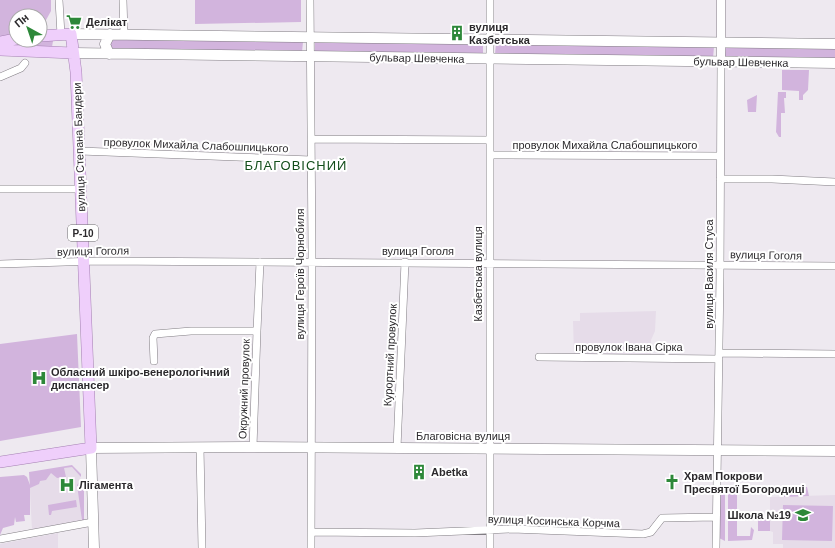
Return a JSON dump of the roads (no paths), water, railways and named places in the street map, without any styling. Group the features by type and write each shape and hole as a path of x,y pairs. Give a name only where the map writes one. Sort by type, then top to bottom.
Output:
{"main road":[{"path":"109,54 105,44 110,34"},
{"name":"бульвар Шевченка","path":"48,36 124,34 835,44"},
{"path":"57,52 62,35"},
{"name":"вулиця Степана Бандери","path":"62,35 73,53 76,72 94,548"},
{"name":"бульвар Шевченка","path":"0,50 109,54 835,63"},
{"name":"Благовісна вулиця","path":"91,448 253,447 835,451"},
{"path":"0,462 91,448"}],"street":[{"path":"59,0 62,35"},
{"path":"123,0 124,34"},
{"name":"вулиця Героїв Чорнобиля","path":"310,0 309,36 312,262 311,548"},
{"name":"Казбетська вулиця","path":"490,0 490,548"},
{"name":"вулиця Василя Стуса","path":"716,548 720,265 721,0"},
{"path":"0,77 21,68 25,63"},
{"path":"311,139 490,140"},
{"name":"провулок Михайла Слабошпицького","path":"80,151 311,160"},
{"name":"провулок Михайла Слабошпицького","path":"490,155 720,156"},
{"path":"720,179 772,179 835,182"},
{"path":"0,189 81,189"},
{"name":"вулиця Гоголя","path":"0,264 84,261 835,266"},
{"name":"Окружний провулок","path":"253,447 260,262"},
{"name":"Курортний провулок","path":"397,448 406,262"},
{"name":"Окружний провулок","path":"154,361 153,338 155,334 191,331 257,332"},
{"name":"провулок Івана Сірка","path":"539,358 835,354"},
{"path":"200,447 202,548"},
{"name":"вулиця Косинська Корчма","path":"311,532 407,533 512,529 647,534 652,531 662,518 716,517"},
{"path":"0,539 93,522"}],"place":[{"name":"Делікат","path":"74,22"},
{"name":"вулиця Казбетська","path":"457,33"},
{"name":"Обласний шкіро-венерологічний диспансер","path":"39,378"},
{"name":"Abetka","path":"419,472"},
{"name":"Храм Покрови Пресвятої Богородиці","path":"672,482"},
{"name":"Лігамента","path":"67,485"},
{"name":"Школа №19","path":"803,515"}],"district":[{"name":"БЛАГОВІСНИЙ","path":"296,165"}]}
